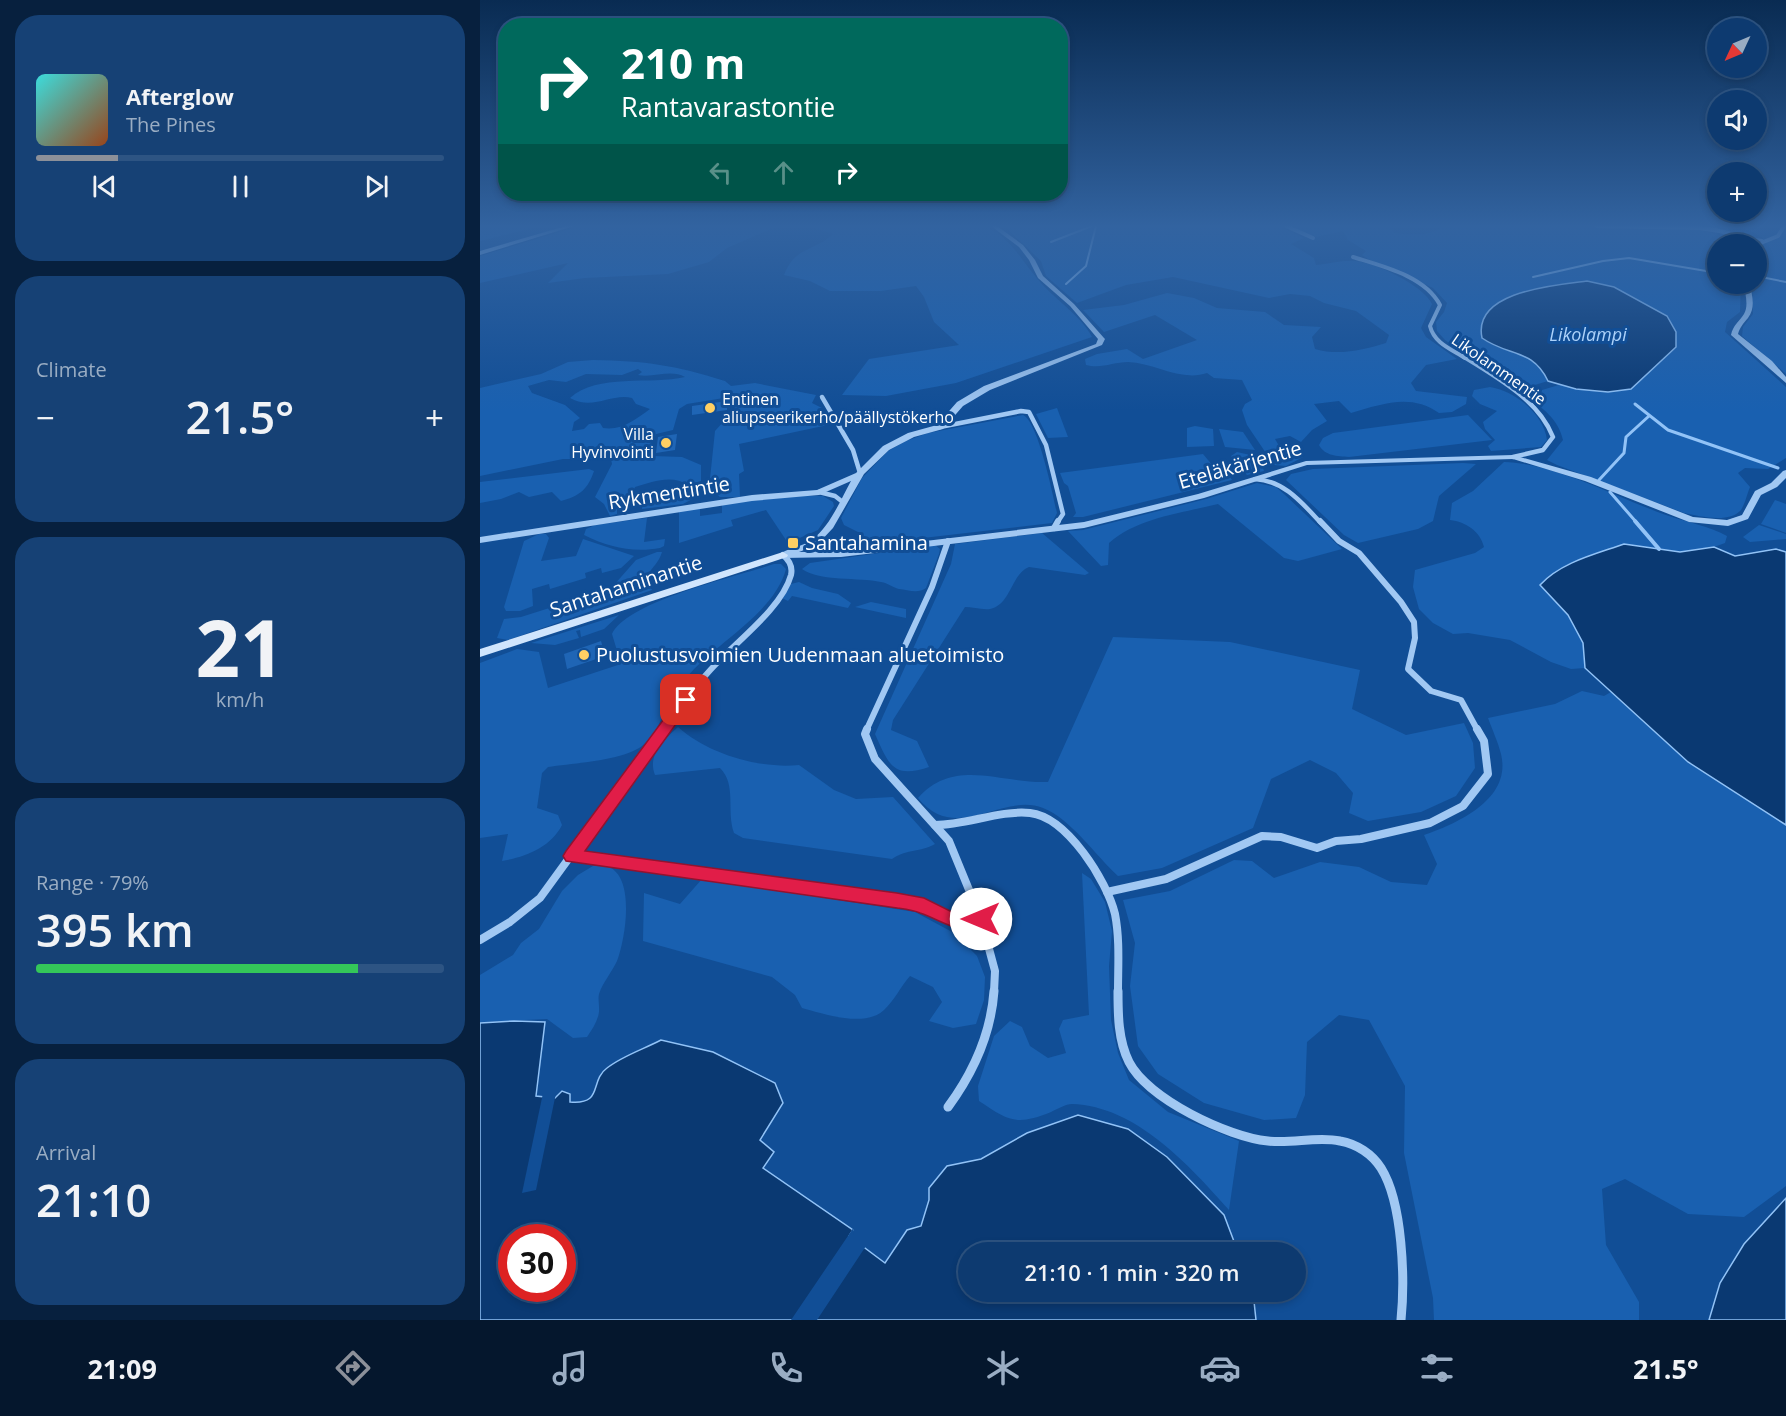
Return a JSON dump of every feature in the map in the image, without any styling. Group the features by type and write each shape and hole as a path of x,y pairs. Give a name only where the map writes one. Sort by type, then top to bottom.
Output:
{"main road":[{"name":"Santahaminantie","path":"480,653 783,555"}],"street":[{"path":"940,427 960,404 987,388 1092,350 1099,345 1102,339 1072,304 1053,288"},
{"name":"Likolammentie","path":"1423,288 1435,295 1440,305 1430,322 1432,334 1529,402 1545,417 1553,429 1555,439 1543,452 1513,457"},
{"path":"1749,294 1748,313 1736,325 1734,335 1769,363 1786,381"},
{"path":"822,397 853,450 860,473"},
{"path":"783,555 814,543 830,526 860,473 886,448 911,435 940,427 1021,411 1029,412 1046,445 1063,514 1054,528"},
{"name":"Eteläkärjentie","path":"783,555 841,554 1084,525 1201,496 1306,463 1513,457 1588,479 1682,517 1717,523 1728,523 1745,517 1758,492 1774,485 1786,473"},
{"name":"Rykmentintie","path":"480,540 752,498 819,492 860,473"},
{"path":"1107,892 1166,879 1262,836 1281,837 1317,848 1336,841 1361,840 1430,823 1463,806 1488,774 1484,741 1461,700 1431,691 1408,669 1415,638 1414,622 1401,602 1359,553 1339,541 1290,491 1268,480 1254,478"},
{"path":"819,492 835,496 844,503"},
{"path":"948,541 932,587 865,734 875,759 949,841 981,919 995,971 992,1017 966,1083 948,1107"},
{"path":"480,940 510,922 540,898 719,658 774,603 790,577 792,567 790,560 783,555"},
{"path":"935,825 963,824 1030,813 1052,820 1073,840 1107,892 1116,918 1119,941 1116,970 1117,1010 1127,1060 1146,1085 1174,1104 1257,1140 1342,1141 1367,1152 1383,1170 1394,1196 1403,1297 1401,1320"},
{"path":"572,856 897,900 924,906 948,919 969,922 981,919"}],"shaded area":[{"path":"823,288 905,288 881,291 830,291"},
{"path":"917,288 1046,288 1076,316 1092,337 956,383 886,396 842,395 869,359 959,345 934,322 924,297"},
{"path":"1059,288 1119,288 1077,303"},
{"path":"1221,288 1416,288 1432,304 1421,328 1426,337 1457,359 1426,365 1411,383 1416,391 1467,397 1466,404 1452,412 1439,413 1418,403 1396,402 1351,413 1339,401 1314,404 1327,421 1312,430 1301,442 1290,436 1275,439 1282,451 1301,453 1303,457 1286,466 1274,465 1247,425 1242,410 1245,404 1252,400 1242,380 1214,378 1207,373 1178,374 1128,362 1086,365 1085,359 1097,354 1127,349 1143,359 1197,340 1155,315 1104,332 1083,310 1124,305 1167,293 1194,298 1217,308 1265,312 1284,325 1321,327 1312,337 1315,349 1324,351 1342,352 1369,348 1386,343 1389,335 1356,311 1324,303 1310,296 1290,294 1269,298"},
{"path":"1432,288 1707,288 1707,294 1741,294 1740,312 1727,322 1725,332 1786,387 1786,458 1768,469 1745,468 1738,473 1750,487 1745,502 1736,514 1722,518 1684,513 1557,465 1547,460 1563,440 1561,432 1548,414 1525,395 1559,385 1548,381 1518,390 1445,340 1437,331 1436,322 1444,312 1447,303","holes":["1632,296 1667,316 1676,347 1631,389"]},
{"path":"1767,288 1786,288 1786,374 1742,336 1743,327 1753,314 1752,294 1767,294"},
{"path":"593,360 645,363 707,376 725,381 731,386 755,383 816,395 812,403 822,408 828,425 739,444 744,471 739,474 740,497 720,497 709,488 715,431 732,412 730,397 687,404 679,409 673,430 656,434 651,448 653,456 682,457 701,465 701,485 696,497 683,504 642,509 642,505 648,500 687,493 688,485 675,480 662,480 635,487 632,497 617,501 617,514 610,516 604,504 595,497 612,464 611,459 563,459 480,476 480,388 541,374 568,362","holes":["638,369 642,372 638,375 674,374 685,377 609,382 581,390 570,398 586,403 624,397 632,398 636,404 650,409 616,428 603,428 600,423 589,424 584,429 572,431 574,422 580,418 565,405 532,393 528,386 549,380 566,382 586,374 622,375"]},
{"path":"1490,387 1509,393 1527,405 1534,413 1545,430 1547,440 1541,447 1491,451 1488,446 1495,440 1485,429 1483,422 1497,411 1480,404 1472,396 1474,390"},
{"path":"1057,408 1068,437 1048,438 1036,414"},
{"path":"1023,415 1029,420 1034,430 1044,460 1057,513 1052,523 854,546 860,533 844,525 841,518 862,478 888,451 928,433"},
{"path":"1468,415 1492,440 1349,457 1328,453 1319,445 1323,438 1333,433"},
{"path":"1195,426 1213,429 1214,446 1187,447 1187,428"},
{"path":"1219,429 1243,432 1255,450 1225,447"},
{"path":"1237,452 1259,457 1264,471 1247,475 1231,456"},
{"path":"1203,454 1218,472 1228,474 1232,480 1083,517 1073,517 1076,513 1068,486 1064,483 1060,473"},
{"path":"1504,462 1544,468 1586,482 1666,515 1727,536 1725,543 1680,552 1584,643 1585,668 1571,669 1551,662 1510,640 1468,633 1453,634 1433,623 1419,609 1413,587 1415,570 1475,553 1484,547 1472,528 1450,520 1452,503 1473,491"},
{"path":"1476,464 1439,496 1433,521 1418,529 1358,543 1344,535 1286,480 1291,474 1313,469"},
{"path":"589,469 594,471 589,483 578,494 568,499 561,501 552,492 529,497 519,492 501,499 480,503 480,482"},
{"path":"1257,483 1276,487 1342,549 1298,561 1284,558 1218,504 1146,522 1120,535 1109,543 1108,565 1101,566 1068,531 1083,530 1206,499"},
{"path":"800,496 823,496 833,502 834,506 818,530 788,543 766,510 731,520 733,526 679,543 679,512 681,511 700,508 700,516 722,513 722,504"},
{"path":"1775,500 1786,504 1786,533 1761,524"},
{"path":"647,518 644,542 665,539 664,546 640,550 630,549 611,546 584,535 586,529 595,525"},
{"path":"1759,525 1786,534 1786,539 1750,542 1743,537"},
{"path":"1042,533 1089,573 1085,575 1029,567 1018,576 1007,596 997,606 990,609 965,607 893,720 891,730 917,741 929,767 907,771 894,767 884,754 875,734 951,564 955,544"},
{"path":"539,534 546,534 549,538 541,561 576,556 583,539 634,556 621,568 602,573 601,568 585,573 586,578 550,589 549,584 532,589 533,606 520,611 506,611 504,607 524,541"},
{"path":"935,545 940,549 939,554 926,588 920,591 899,589 872,581 819,576 802,569 810,563"},
{"path":"662,552 658,562 647,575 649,582 614,585 636,560"},
{"path":"774,564 781,564 786,569 769,600 757,614 687,677 673,696 655,730 642,746 610,758 548,767 542,773 537,808 558,815 562,825 545,845 537,850 502,861 508,834 480,838 480,663 517,649 539,652 548,688 621,664 612,634 622,622 639,611 685,591"},
{"path":"799,582 812,588 838,594 851,603 848,608 792,596 788,601 782,598 791,584"},
{"path":"650,587 652,590 508,640 497,638 504,619 521,617 603,591"},
{"path":"871,602 906,609 906,618 855,607"},
{"path":"619,615 604,629 581,637 580,630 576,631 579,638 555,645 531,643"},
{"path":"1113,637 1230,642 1360,670 1352,709 1406,735 1464,723 1473,743 1475,768 1456,796 1421,812 1368,821 1349,813 1353,793 1336,773 1310,760 1271,779 1253,828 1162,868 1118,876 1073,829 1043,808 1027,805 1012,806 963,818 948,817 933,811 918,798 932,786 947,778 963,775 1048,782"},
{"path":"1582,691 1604,696 1611,692 1622,692 1786,808 1786,1186 1744,1217 1688,1214 1625,1179 1602,1189 1606,1245 1639,1302 1639,1320 1434,1320 1433,1298 1404,1153 1405,1086 1369,1020 1339,1015 1307,1042 1305,1095 1296,1118 1264,1120 1204,1103 1158,1074 1138,1046 1130,986 1135,943 1123,900 1170,891 1234,860 1252,861 1274,878 1320,862 1359,867 1391,882 1427,885 1437,864 1424,835 1466,816 1490,796 1498,784 1502,770 1501,754 1488,718 1555,704"},
{"path":"678,727 704,745 735,758 767,765 799,765 834,790 856,799 893,797 935,844 892,859 743,838 734,833 730,790 720,768 655,775 653,761 655,754 662,743"},
{"path":"593,866 609,867 618,875 626,898 626,912 620,952 599,994 596,1023 587,1037 573,1038 547,1019 480,1022 480,975 513,955 521,943 539,929 562,891 578,875"},
{"path":"1082,873 1091,879 1105,902 1112,931 1109,966 1111,1020 1118,1053 1129,1080 1168,1112 1239,1141 1229,1210 1197,1175 1160,1141 1118,1115 1096,1107 1072,1104 1021,1120 1006,1117 979,1101 978,1086 994,1036 1010,1021 1022,1027 1030,1046 1048,1058 1066,1053 1059,1029 1063,1020 1089,1015"},
{"path":"702,879 915,912 954,933 977,956 985,977 984,1000 976,1024 953,1028 929,1021 942,1002 933,987 910,976 884,1010 866,1018 844,1018 802,1008 795,995 772,977 643,941 644,893 680,904"}],"water":[{"name":"Likolampi","path":"1538,288 1615,288 1667,316 1676,332 1676,347 1631,389 1608,392 1576,389 1548,381 1535,363 1482,338 1482,322 1490,310 1503,300"},
{"path":"1624,544 1680,552 1714,547 1735,556 1776,549 1786,552 1786,825 1688,762 1585,668 1583,643 1568,615 1540,585 1548,577 1568,565"},
{"path":"514,1021 545,1022 536,1096 555,1098 562,1091 570,1094 570,1102 588,1100 592,1096 598,1079 607,1068 626,1056 661,1040 713,1052 775,1083 783,1103 760,1140 774,1152 763,1168 853,1230 849,1236 885,1263 907,1230 921,1226 929,1200 929,1188 947,1166 981,1159 1027,1133 1078,1115 1128,1129 1167,1157 1224,1215 1234,1242 958,1242 958,1302 1254,1302 1256,1320 480,1320 480,1023"},
{"path":"1786,1198 1786,1320 1709,1320 1720,1283 1744,1244"}],"pier":[{"path":"543,1093 556,1093 536,1190 522,1193"},
{"path":"854,1227 853,1235 866,1246 817,1320 791,1320"}],"building":[{"name":"Entinen aliupseerikerho/päällystökerho","path":"727,401 727,410 692,415 692,406"},
{"name":"Villa Hyvinvointi","path":"677,434 675,450 656,453 658,437"},
{"name":"Puolustusvoimien Uudenmaan aluetoimisto","path":"601,641 605,656 567,669 564,654"}],"waterway":[{"path":"1635,404 1668,430 1778,468"},
{"path":"1599,480 1624,453 1626,437 1649,416"},
{"path":"1610,492 1637,523"},
{"path":"1635,521 1659,549"}],"place":[{"name":"Entinen aliupseerikerho/päällystökerho","path":"710,408"},
{"name":"Villa Hyvinvointi","path":"666,443"},
{"name":"Santahamina","path":"793,543"},
{"name":"Puolustusvoimien Uudenmaan aluetoimisto","path":"584,655"}],"route":[{"path":"686,700 572,856 897,900 924,906 948,919 969,922 981,919"}]}
